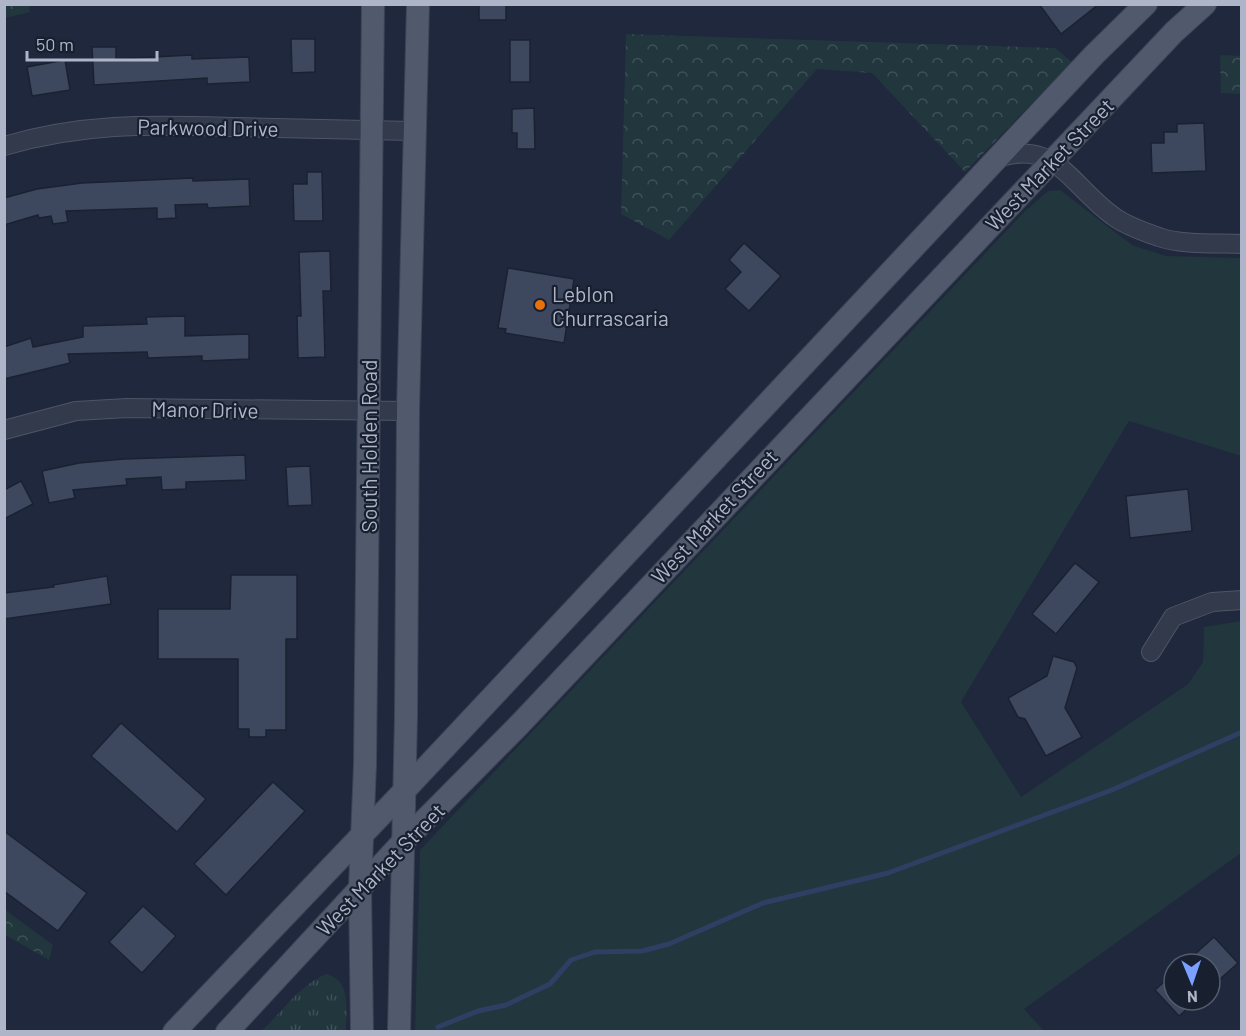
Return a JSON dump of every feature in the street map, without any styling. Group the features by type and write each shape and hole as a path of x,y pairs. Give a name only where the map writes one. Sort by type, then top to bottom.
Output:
{"main road":[{"name":"South Holden Road","path":"362,1032 360,888 364,832 373,4"},
{"name":"South Holden Road","path":"399,1032 408,411 418,4"},
{"name":"West Market Street","path":"174,1032 404,791 1101,48 1146,4"},
{"name":"West Market Street","path":"227,1032 401,844 519,725 1174,32 1205,4"}],"street":[{"name":"Parkwood Drive","path":"4,146 34,137 95,126 153,125 415,131"},
{"path":"998,158 1012,153 1033,152 1053,160 1080,189 1114,217 1161,238 1242,244"},
{"name":"Manor Drive","path":"4,430 76,411 127,408 408,411"},
{"path":"1151,652 1173,617 1212,602 1242,600"}],"green space":[{"path":"5,4 29,5 30,12 5,18"},
{"path":"626,34 1055,48 1072,62 965,172 872,73 817,69 669,240 621,214"},
{"path":"1220,55 1241,56 1241,94 1221,93"},
{"path":"1060,190 1132,245 1166,256 1241,258 1241,456 1129,421 961,702 1021,797 1188,684 1203,662 1204,627 1241,621 1241,853 1024,1009 1044,1031 415,1031 420,850 1026,210 1048,191"},
{"path":"4,909 53,945 49,960 5,935"},
{"path":"326,974 340,982 344,989 347,1005 346,1031 262,1031 291,1000 308,985"}],"building":[{"path":"479,4 506,4 506,20 479,20"},
{"path":"1039,4 1099,4 1061,34"},
{"path":"291,39 315,39 315,72 292,73"},
{"path":"510,40 530,40 530,82 510,82"},
{"path":"92,47 116,47 116,59 192,55 192,59 249,57 250,82 207,84 207,78 94,85"},
{"path":"65,60 70,90 32,96 27,67"},
{"path":"534,108 535,149 517,149 517,133 512,133 512,109"},
{"path":"1204,123 1206,171 1152,173 1151,143 1164,143 1164,132 1177,132 1177,124"},
{"path":"307,172 322,172 323,221 294,221 293,184 307,184"},
{"path":"193,178 193,181 249,179 250,206 208,208 207,204 175,205 176,218 157,219 157,208 66,211 68,222 53,224 51,216 39,218 38,215 4,225 4,198 37,189 82,183"},
{"path":"744,243 781,276 749,311 725,289 741,272 729,260"},
{"path":"330,251 331,291 323,291 325,357 298,358 297,316 301,316 299,252"},
{"path":"508,268 574,279 564,343 505,333 506,329 498,328"},
{"path":"185,316 185,336 249,334 249,359 202,361 202,356 148,358 147,352 68,354 70,363 4,379 4,347 31,338 33,347 83,337 83,326 147,324 146,317"},
{"path":"245,455 246,480 186,482 186,489 162,490 161,477 126,479 127,485 73,490 75,498 49,503 42,471 79,463 124,459"},
{"path":"310,466 312,505 288,506 286,467"},
{"path":"21,481 33,504 4,519 4,490"},
{"path":"1188,489 1192,531 1130,538 1126,496"},
{"path":"1075,563 1099,582 1056,634 1032,614"},
{"path":"231,575 297,575 297,639 286,639 286,730 266,730 266,737 249,737 249,729 238,729 238,659 158,659 158,609 230,609"},
{"path":"107,576 111,604 4,619 4,593 54,587 53,585"},
{"path":"1053,656 1074,662 1077,668 1065,708 1082,737 1046,756 1025,719 1018,717 1008,698 1047,676"},
{"path":"121,723 206,799 177,832 91,756"},
{"path":"273,782 305,811 226,895 194,864"},
{"path":"4,831 87,893 58,931 4,891"},
{"path":"143,906 176,936 142,973 109,942"},
{"path":"1214,937 1238,963 1222,977 1222,952 1197,952"},
{"path":"1162,984 1162,998 1155,990"}],"waterway":[{"path":"438,1027 478,1011 506,1005 550,984 571,960 595,952 642,951 669,944 763,903 888,873 1112,790 1242,732"}],"place":[{"name":"Leblon Churrascaria","path":"540,305"}]}
